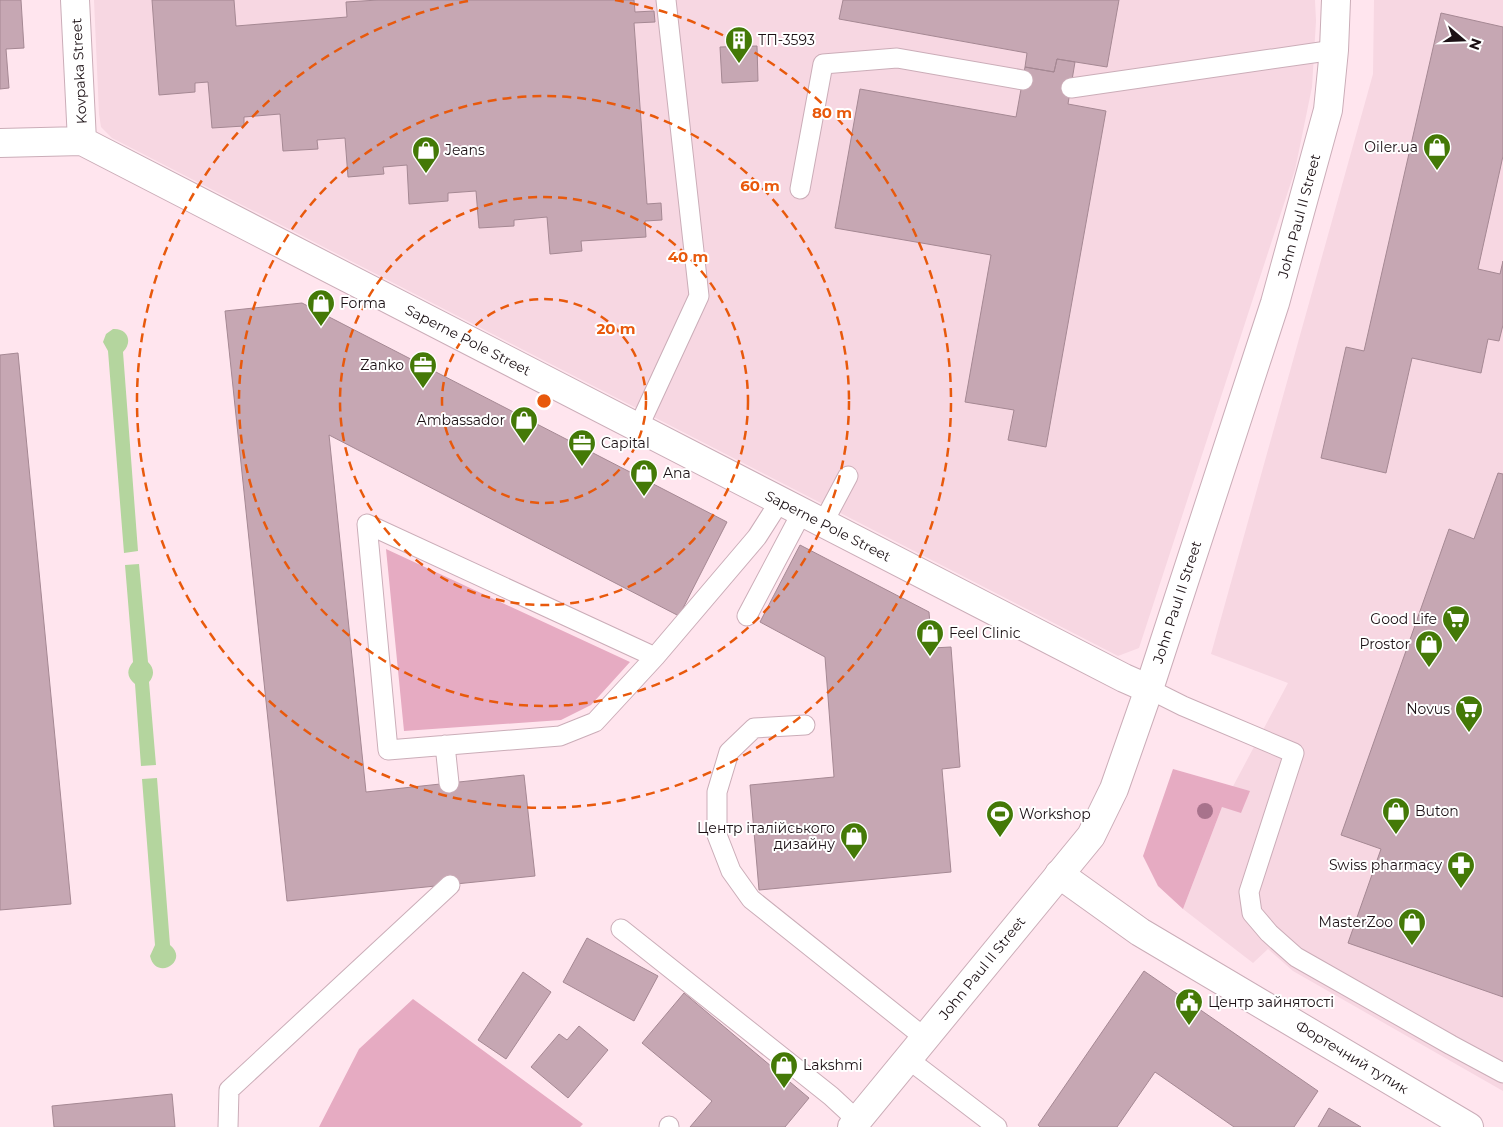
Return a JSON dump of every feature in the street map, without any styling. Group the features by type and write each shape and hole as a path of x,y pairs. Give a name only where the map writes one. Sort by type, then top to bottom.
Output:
{"street":[{"name":"Kovpaka Street","path":"75,0 82,141"},
{"name":"John Paul II Street","path":"855,1124 1091,836 1114,789 1149,689 1275,302 1328,110 1334,50 1336,0"},
{"path":"0,143 82,141"},
{"name":"Saperne Pole Street","path":"82,141 801,512 1149,689"},
{"name":"Фортечний тупик","path":"1059,874 1140,932 1469,1127"}],"lane":[{"path":"638,428 699,296 666,0"},
{"path":"1071,88 1334,50"},
{"path":"800,189 823,64 897,58 1022,80"},
{"path":"655,657 367,524 388,750 560,736 595,722 655,657 757,537 801,512 848,476"},
{"path":"748,616 801,512"},
{"path":"1149,689 1183,706 1294,753 1248,892 1252,913 1269,933 1296,956 1503,1073"},
{"path":"805,725 754,728 730,752 717,792 717,834 731,871 751,899 926,1038"},
{"path":"445,745 449,783"},
{"path":"228,1127 230,1090 450,885"},
{"path":"621,929 831,1096 855,1124"},
{"path":"908,1059 997,1127"}],"shaded area":[{"path":"94,0 1315,0 1316,21 1312,87 1295,170 1139,648 1118,656 112,138 101,127 99,114"},
{"path":"1374,0 1503,0 1503,1091 1293,971 1268,949 1253,963 1183,909 1222,807 1288,683 1211,654 1373,74"},
{"path":"113,329 118,329 125,333 128,340 128,344 123,352 138,551 124,553 108,351 103,342 106,334"},
{"path":"386,549 630,662 591,705 561,720 404,731"},
{"path":"139,564 148,662 153,672 149,682 156,765 141,766 135,684 128,674 133,662 125,565"},
{"path":"1173,769 1250,791 1241,813 1222,807 1183,909 1158,886 1143,856"},
{"path":"157,778 170,945 175,951 176,957 170,966 164,968 158,968 153,964 150,956 155,945 142,779"},
{"path":"413,999 583,1124 580,1127 319,1127 359,1049"}],"building":[{"path":"0,0 21,0 24,48 6,49 9,88 0,89"},
{"path":"152,0 234,0 236,26 347,17 346,2 378,0 634,0 635,12 654,11 655,22 634,23 647,204 661,203 662,220 645,221 646,237 581,241 582,251 550,254 547,217 514,220 514,226 479,228 476,191 448,193 448,201 409,204 407,165 383,167 384,174 348,177 345,138 317,140 318,149 283,151 280,114 244,117 244,126 212,128 208,82 195,83 195,92 159,95"},
{"path":"843,0 1119,0 1107,67 1057,59 1054,72 1025,67 1027,53 839,19"},
{"path":"1441,13 1503,27 1503,156 1478,269 1500,274 1503,261 1503,325 1499,341 1488,339 1481,373 1412,358 1386,473 1321,458 1346,347 1364,351"},
{"name":"ТП-3593","path":"757,46 758,81 722,83 720,47"},
{"path":"1057,59 1075,62 1068,104 1106,111 1046,447 1008,440 1014,410 965,402 991,255 835,228 860,89 1016,117 1025,67 1054,72"},
{"path":"302,303 727,522 679,616 329,435 366,792 524,775 535,876 287,901 225,311"},
{"path":"18,353 71,904 0,910 0,355"},
{"name":"Good Life","path":"1498,473 1503,474 1503,997 1348,943 1381,849 1341,835 1449,529 1474,539"},
{"path":"800,545 929,612 932,648 951,647 960,767 942,769 951,872 759,890 750,785 834,777 825,657 760,622"},
{"path":"587,938 658,976 634,1021 563,982"},
{"path":"1144,971 1318,1091 1294,1127 1234,1127 1155,1072 1117,1127 1040,1127 1038,1125"},
{"path":"523,972 551,992 506,1059 478,1040"},
{"path":"684,993 809,1098 785,1127 690,1127 712,1101 642,1043"},
{"path":"579,1026 608,1050 568,1098 531,1067 559,1034 567,1040"},
{"path":"172,1094 175,1127 54,1127 52,1106"},
{"path":"1329,1108 1361,1127 1318,1127"}],"place":[{"name":"ТП-3593","path":"739,64"},
{"name":"Oiler.ua","path":"1437,171"},
{"name":"Jeans","path":"426,174"},
{"name":"Forma","path":"321,327"},
{"name":"Zanko","path":"423,389"},
{"name":"Ambassador","path":"524,444"},
{"name":"Capital","path":"582,467"},
{"name":"Ana","path":"644,497"},
{"name":"Good Life","path":"1456,643"},
{"name":"Feel Clinic","path":"930,657"},
{"name":"Prostor","path":"1429,668"},
{"name":"Novus","path":"1469,733"},
{"name":"Buton","path":"1396,835"},
{"name":"Workshop","path":"1000,838"},
{"name":"Центр італійського дизайну","path":"854,860"},
{"name":"Swiss pharmacy","path":"1461,889"},
{"name":"MasterZoo","path":"1412,946"},
{"name":"Центр зайнятості","path":"1189,1026"},
{"name":"Lakshmi","path":"784,1089"}]}
